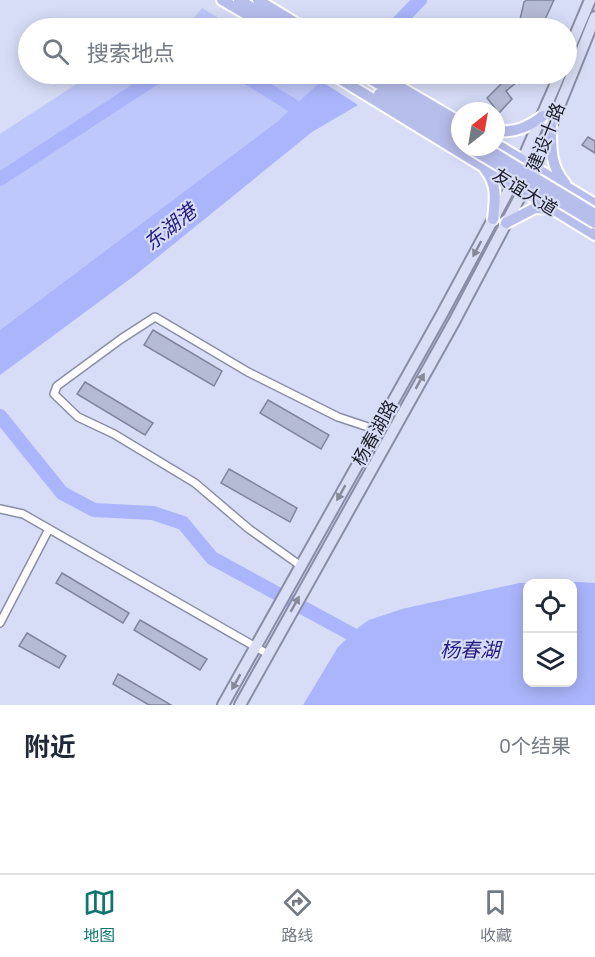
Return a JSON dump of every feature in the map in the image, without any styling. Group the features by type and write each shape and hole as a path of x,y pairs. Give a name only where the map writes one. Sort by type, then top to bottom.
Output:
{"main road":[{"path":"213,0 243,18"},
{"path":"222,0 253,18"},
{"path":"239,0 269,18"},
{"path":"258,0 288,18"},
{"path":"577,32 590,0"},
{"name":"建设十路","path":"577,61 595,17"},
{"name":"友谊大道","path":"350,84 451,142"},
{"path":"361,84 451,141"},
{"path":"379,84 451,127"},
{"path":"395,84 451,117"},
{"name":"建设十路","path":"524,160 556,84"},
{"name":"建设十路","path":"523,191 568,84"},
{"path":"505,131 515,131 528,126 543,116"},
{"path":"551,125 551,146 555,168 571,190"},
{"name":"友谊大道","path":"505,149 595,204"},
{"path":"469,156 491,177 496,192 493,219"},
{"name":"友谊大道","path":"472,156 512,184 595,235"},
{"path":"483,156 595,223"},
{"path":"499,156 595,214"},
{"name":"杨春湖路","path":"223,705 377,430 524,160"},
{"name":"杨春湖路","path":"240,705 453,322 523,191"},
{"path":"506,223 535,208 544,207 553,210"}],"street":[{"path":"298,569 195,483 114,434 78,417 54,394 57,386 154,317 287,392 338,417 377,430"},
{"path":"0,509 23,514 268,654"},
{"path":"0,623 50,529"}],"shaded area":[{"path":"202,8 218,18 194,18"},
{"path":"77,84 318,84 278,121 0,330 0,134"}],"water":[{"path":"318,84 326,84 358,105 312,132 138,273 0,375 0,330 278,121"},
{"name":"杨春湖","path":"577,582 595,583 595,705 303,705 338,647 369,620 402,609 523,583 523,687 577,687"}],"building":[{"path":"554,0 546,18 520,18 524,2"},
{"path":"501,84 515,84 506,91 512,99 505,107 505,102 490,102 487,98"},
{"path":"588,137 595,141 595,153 582,145"},
{"path":"153,330 222,371 214,386 144,345"},
{"path":"85,382 153,423 145,435 77,394"},
{"path":"268,400 329,435 321,449 260,413"},
{"path":"229,469 297,508 290,522 221,483"},
{"path":"62,573 129,613 123,623 56,583"},
{"path":"140,620 207,659 200,670 134,630"},
{"path":"27,633 66,656 59,668 19,646"},
{"path":"118,674 171,705 149,705 113,684"}],"waterway":[{"name":"东湖港","path":"403,18 420,0"},
{"path":"0,179 146,84"},
{"path":"258,84 308,115"},
{"path":"0,416 62,493 94,510 153,513 183,523 212,558 366,642"}]}
